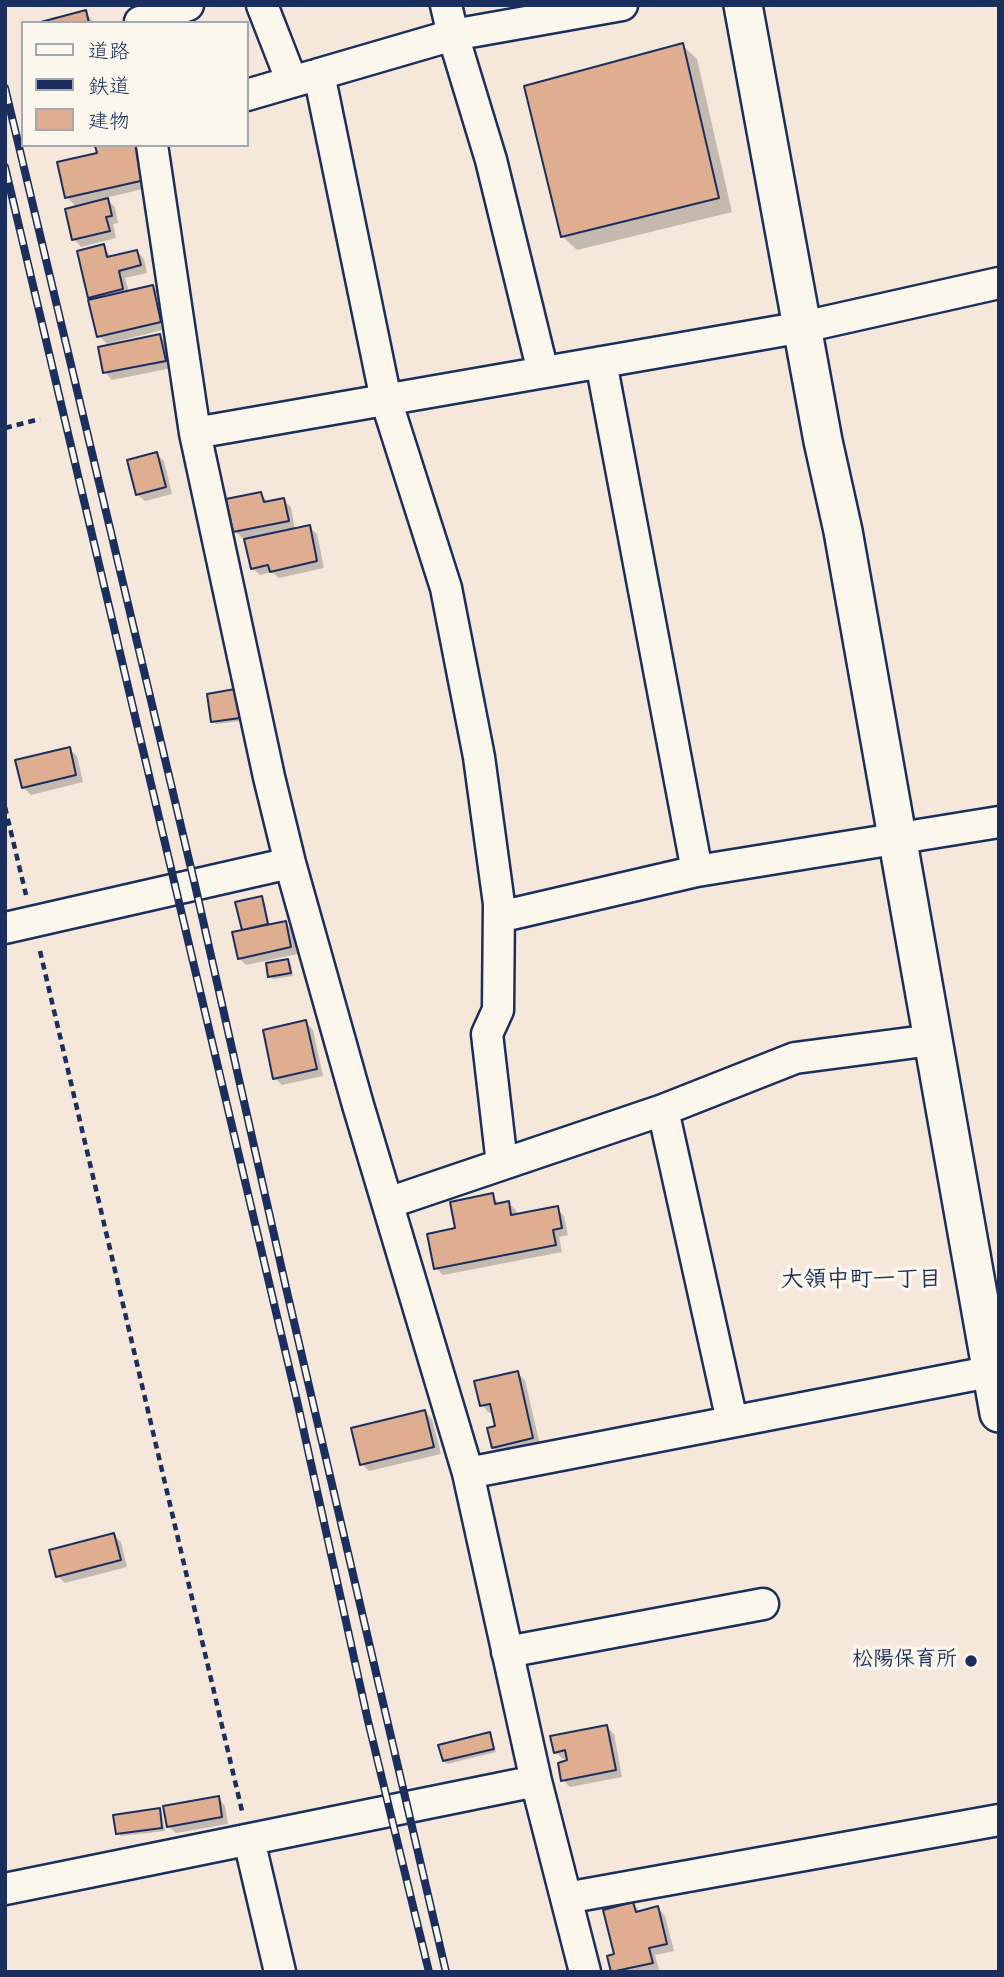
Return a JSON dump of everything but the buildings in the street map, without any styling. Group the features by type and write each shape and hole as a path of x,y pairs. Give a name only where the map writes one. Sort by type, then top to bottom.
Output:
{"street":[{"path":"145,21 188,5"},
{"path":"262,5 305,78 386,400 446,588 479,757 499,917 498,1010 487,1034 502,1164"},
{"path":"446,5 491,160 543,372"},
{"path":"248,95 453,35 622,5"},
{"path":"743,5 823,441 843,531 932,1040 995,1371 999,1413"},
{"path":"152,147 195,433 269,777 290,863 467,1473 536,1781 585,1972"},
{"path":"195,433 803,327 999,283"},
{"path":"601,362 697,871"},
{"path":"499,917 697,871 999,822"},
{"path":"19,925 290,863"},
{"path":"388,1203 663,1110 795,1058 932,1040"},
{"path":"663,1110 732,1421"},
{"path":"467,1473 995,1371"},
{"path":"507,1652 763,1604"},
{"path":"5,1889 536,1781"},
{"path":"566,1898 999,1820"},
{"path":"249,1839 280,1972"}],"path":[{"path":"5,428 40,419"},
{"path":"5,807 19,925 249,1839"}],"railway":[{"path":"5,88 195,885 446,1972"},
{"path":"5,167 298,1405 368,1721 429,1972"}],"place":[{"name":"松陽保育所","path":"971,1661"}],"district":[{"name":"大領中町一丁目","path":"861,1281"}]}
